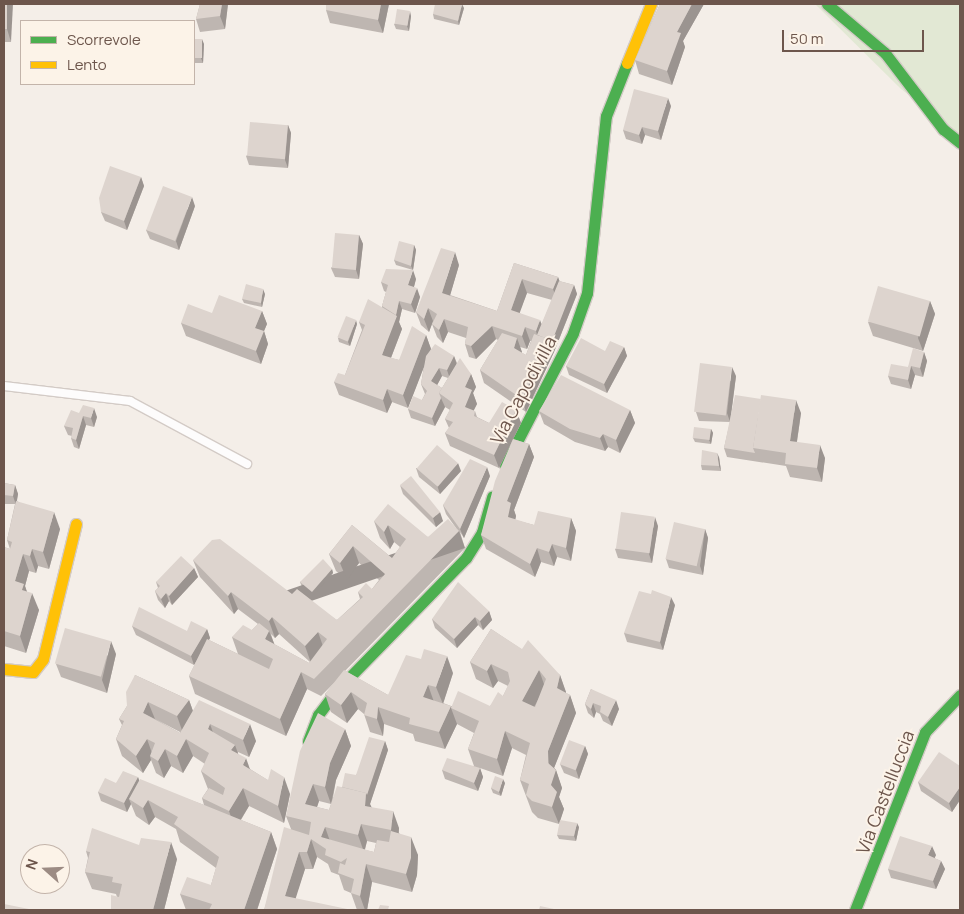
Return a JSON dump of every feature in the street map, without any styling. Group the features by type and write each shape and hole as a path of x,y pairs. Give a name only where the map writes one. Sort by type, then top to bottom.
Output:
{"street":[{"name":"Via Capodivilla","path":"303,759 318,715 337,690 466,558 482,532 499,478 573,333 587,293 606,116 651,4"},
{"path":"827,4 886,53 943,129 960,143"},
{"path":"4,669 33,672 43,658 76,524"},
{"name":"Via Castelluccia","path":"855,910 925,732 960,695"}],"lane":[{"path":"4,386 130,401 247,464"}],"green space":[{"path":"815,4 960,4 960,135 901,89"}],"building":[{"path":"4,4 7,4 7,29 4,29"},
{"path":"200,4 222,4 220,16 196,19"},
{"path":"326,4 381,4 378,20 326,10"},
{"path":"435,4 462,4 458,21 433,14"},
{"path":"660,4 692,4 677,32 681,33 667,71 635,60"},
{"path":"397,9 410,11 407,26 395,24"},
{"path":"195,39 202,39 202,58 195,58"},
{"path":"634,89 668,98 658,131 642,127 639,135 623,130"},
{"path":"250,122 288,125 285,159 247,156"},
{"path":"110,166 141,177 124,221 101,212 99,198"},
{"path":"163,186 192,197 175,241 146,230"},
{"path":"335,233 359,235 356,270 332,268"},
{"path":"399,241 414,245 411,266 394,260"},
{"path":"441,248 455,252 442,293 497,311 514,263 558,277 553,289 522,279 511,310 540,320 536,331 525,327 522,336 492,326 471,346 465,344 468,327 444,319 439,330 432,324 437,314 428,308 424,319 416,312"},
{"path":"386,269 413,270 408,285 417,288 411,304 399,301 396,315 382,306 388,285 381,282"},
{"path":"559,281 574,285 551,344 549,339 537,335"},
{"path":"246,284 263,289 261,303 242,299"},
{"path":"878,286 930,301 920,336 868,322"},
{"path":"219,295 262,311 255,328 264,331 256,351 181,323 188,304 212,313"},
{"path":"368,299 397,316 382,355 399,360 412,326 426,335 403,395 387,389 383,400 334,382 338,373 345,375 365,325 359,322"},
{"path":"346,316 356,320 348,341 337,337"},
{"path":"502,333 517,338 514,348 526,355 534,334 549,339 522,399 480,370"},
{"path":"581,338 605,351 610,341 624,347 604,384 566,366"},
{"path":"435,344 454,356 447,370 439,368 431,381 442,388 439,393 441,398 432,418 408,409 413,396 422,400 427,391 421,384 426,356"},
{"path":"913,348 924,352 920,368 911,366 908,380 888,376 891,364 908,367"},
{"path":"460,358 471,374 465,387 472,390 465,407 475,411 474,416 489,423 502,402 516,410 494,455 445,433 453,422 445,419 453,403 439,393"},
{"path":"700,363 732,367 726,416 694,412"},
{"path":"561,375 630,410 616,440 603,434 600,438 570,429 539,411"},
{"path":"735,395 761,399 753,448 755,453 724,448"},
{"path":"761,395 796,400 790,441 820,445 817,468 785,464 786,453 753,448"},
{"path":"83,405 94,408 91,418 83,416 76,440 71,438 73,428 64,426 71,410 79,413"},
{"path":"694,427 711,429 710,440 693,438"},
{"path":"513,439 529,444 507,501 511,503 508,517 534,525 538,511 571,518 566,548 552,544 549,552 537,548 530,564 481,535 495,481"},
{"path":"437,445 458,463 438,487 417,468"},
{"path":"702,450 717,453 719,466 701,465"},
{"path":"470,459 487,467 460,529 443,505"},
{"path":"411,476 440,512 433,518 400,485"},
{"path":"4,483 15,485 13,496 4,495"},
{"path":"16,501 54,512 43,552 32,549 30,556 23,554 15,581 24,584 22,590 32,593 20,636 4,631 4,547 10,549 12,542 7,540"},
{"path":"388,504 428,537 448,519 459,531 314,679 301,672 280,719 189,676 207,639 269,669 273,659 232,637 243,625 252,630 259,623 269,631 265,639 309,663 327,639 318,632 305,646 272,617 269,621 231,592 228,596 193,560 212,540 220,539 292,594 297,589 337,620 363,597 358,592 366,583 372,589 385,574 353,546 340,563 329,554 352,525 392,558 406,539 388,525 384,532 374,521"},
{"path":"621,512 655,517 650,553 616,549"},
{"path":"674,522 705,529 697,566 665,559"},
{"path":"181,556 194,568 169,596 166,593 161,599 155,591 160,586 156,582"},
{"path":"323,559 332,569 312,592 300,582"},
{"path":"458,582 489,611 480,621 475,617 454,639 432,619"},
{"path":"652,590 671,597 660,642 624,633 639,591 651,594"},
{"path":"139,607 187,631 191,621 207,629 191,656 132,626"},
{"path":"65,628 111,641 101,677 55,664"},
{"path":"491,629 522,649 528,640 560,675 557,688 570,695 548,751 548,763 556,770 551,785 557,792 552,807 532,801 526,795 529,784 520,780 530,743 505,731 497,759 468,749 479,721 451,708 458,691 490,706 498,692 503,696 510,681 508,672 491,664 487,671 470,662","holes":["539,670 546,679 535,707 522,701"]},
{"path":"424,649 447,656 436,687 428,685 423,697 451,706 439,732 409,724 410,718 378,707 377,719 364,715 367,703 351,692 341,705 325,694 344,670 388,695 406,655 421,659"},
{"path":"135,675 189,700 177,716 148,702 143,713 180,733 199,700 250,724 243,740 210,724 208,729 235,745 231,750 246,758 243,765 268,780 271,769 284,777 278,806 243,788 229,811 202,798 209,788 223,795 225,788 201,771 209,753 186,739 177,756 165,749 158,761 150,756 155,743 147,739 136,756 116,739 124,721 119,719 127,706 126,692"},
{"path":"591,689 616,700 608,717 600,712 601,706 593,703 591,709 585,704"},
{"path":"318,713 345,729 330,763 325,787 313,784 305,804 329,810 337,786 366,793 365,806 393,811 391,830 361,824 358,835 325,827 321,837 374,852 377,840 389,842 391,831 411,837 411,858 406,874 366,864 360,896 351,893 354,879 338,873 340,863 345,865 347,858 341,862 325,855 326,849 311,839 307,852 299,852 285,896 352,910 264,910 284,827 309,835 311,822 286,816 300,751"},
{"path":"369,737 385,741 367,795 366,793 342,787 345,773 356,775"},
{"path":"569,740 585,746 576,770 560,764"},
{"path":"939,752 960,766 960,787 949,803 918,782"},
{"path":"447,758 480,768 474,783 442,770"},
{"path":"123,771 138,777 124,803 98,792 105,778 116,783"},
{"path":"495,776 503,779 499,792 491,788"},
{"path":"140,779 271,832 244,910 209,910 212,904 180,894 187,877 211,885 219,857 174,824 178,817 148,800 143,808 129,799"},
{"path":"560,820 577,823 574,836 557,835"},
{"path":"92,828 139,845 141,838 171,842 153,910 111,910 111,895 119,897 122,884 112,882 113,877 85,872 90,852 86,851"},
{"path":"900,836 932,846 928,855 941,861 933,881 888,869"},
{"path":"4,904 34,910 4,910"},
{"path":"380,905 389,906 388,910 378,910"},
{"path":"540,906 554,909 554,910 539,910"}],"traffic: fast":[{"path":"827,4 885,53 943,129 960,143"},
{"path":"505,465 573,333 587,293 606,116 627,63"},
{"path":"308,741 318,715 337,690 466,558 482,532 492,496"},
{"path":"855,910 925,732 960,695"}],"traffic: slow":[{"path":"627,63 651,4"},
{"path":"4,669 33,672 43,659 76,524"}]}
